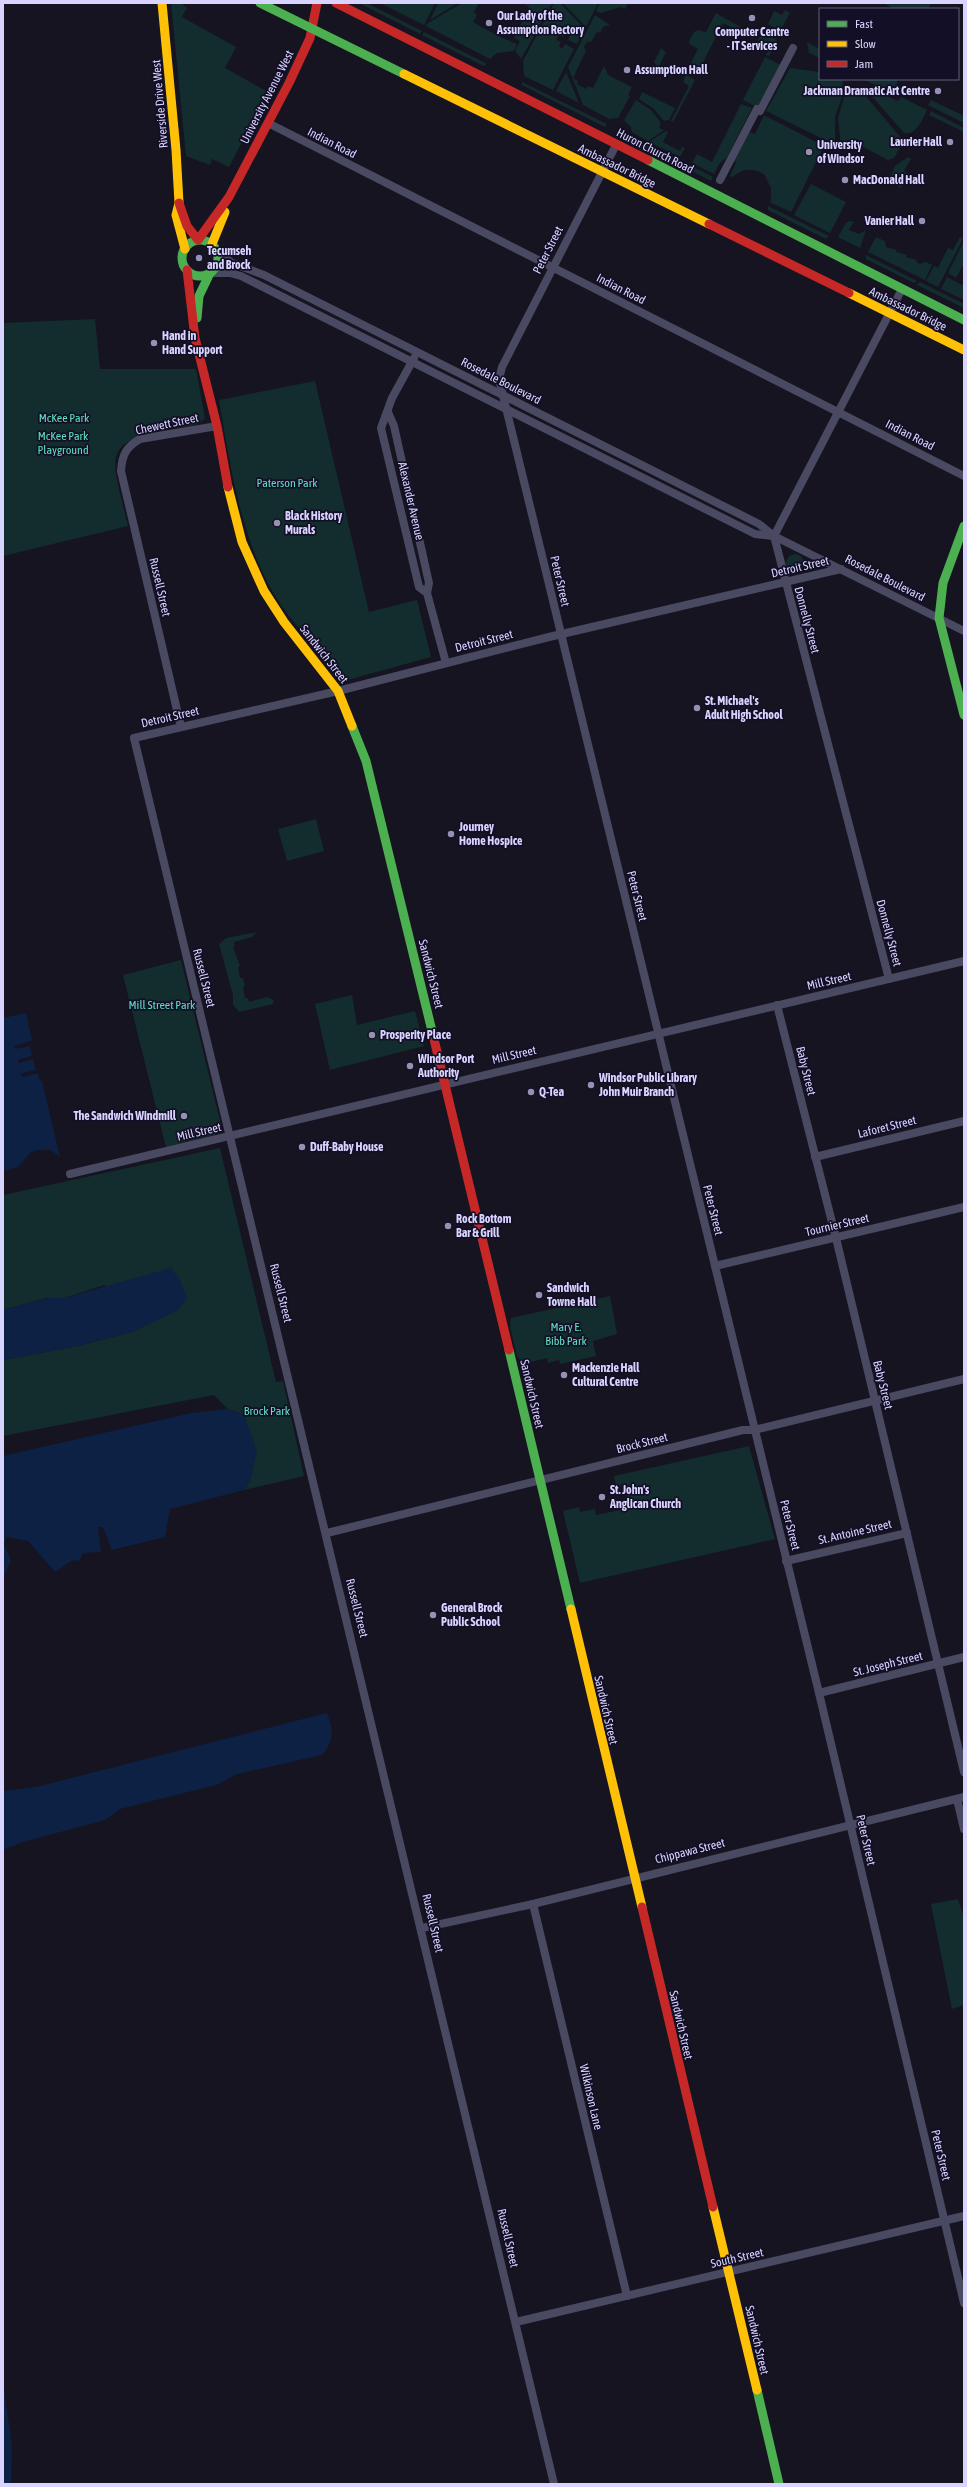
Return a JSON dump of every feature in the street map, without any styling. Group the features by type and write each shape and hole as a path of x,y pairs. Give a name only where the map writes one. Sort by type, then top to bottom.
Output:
{"main road":[{"name":"Riverside Drive West","path":"162,3 179,204 187,226 198,240"},
{"name":"Ambassador Bridge","path":"260,3 964,350"},
{"name":"University Avenue West","path":"198,240 229,197 268,124 310,38 317,3"},
{"name":"Huron Church Road","path":"336,3 964,320"},
{"name":"University Avenue West","path":"214,248 228,206 229,197"},
{"name":"Riverside Drive West","path":"179,204 176,215 185,249"},
{"path":"198,240 214,248 217,263 210,273 199,296 195,338 187,270 183,260 185,249 192,242 198,240"},
{"path":"187,270 198,276 210,273"},
{"name":"Sandwich Street","path":"195,338 217,426 230,496 242,542 251,566 284,622 338,691 366,761 445,1084 779,2484"},
{"path":"964,526 941,592 939,618 964,715"}],"street":[{"path":"720,180 757,109 760,111 793,48"},
{"name":"Indian Road","path":"268,124 964,476"},
{"name":"Peter Street","path":"616,144 502,367 499,379 819,1693 964,2303"},
{"name":"Rosedale Boulevard","path":"214,248 232,263 264,275 759,524 774,536 964,631"},
{"name":"Rosedale Boulevard","path":"210,273 230,273 241,276 755,534 774,536"},
{"path":"774,536 902,288"},
{"name":"Alexander Avenue","path":"417,352 392,398 381,428 419,587 427,593"},
{"name":"Alexander Avenue","path":"388,412 394,426 429,584 427,593 446,664"},
{"name":"Chewett Street","path":"125,452 140,439 217,426"},
{"name":"Russell Street","path":"125,452 121,471 181,727"},
{"name":"Donnelly Street","path":"774,536 888,979"},
{"name":"Detroit Street","path":"134,738 338,691 561,634 841,569"},
{"name":"Russell Street","path":"134,738 327,1533 554,2484"},
{"name":"Mill Street","path":"70,1174 964,961"},
{"name":"Baby Street","path":"777,1005 836,1238 964,1772"},
{"name":"Laforet Street","path":"815,1157 964,1121"},
{"name":"Tournier Street","path":"715,1266 964,1207"},
{"name":"Brock Street","path":"327,1533 539,1482 743,1430 754,1430 964,1379"},
{"name":"St. Antoine Street","path":"786,1561 906,1533"},
{"name":"St. Joseph Street","path":"819,1693 964,1658"},
{"path":"960,1798 964,1829"},
{"name":"Chippawa Street","path":"422,1928 533,1904 960,1798"},
{"name":"Wilkinson Lane","path":"533,1904 627,2296"},
{"name":"South Street","path":"516,2322 964,2216"}],"green space":[{"path":"171,3 181,3 187,8 182,17 236,47 225,68 268,92 229,167 212,159 210,165 186,156"},
{"path":"359,3 367,3 422,31 420,34"},
{"path":"380,3 435,3 424,25"},
{"path":"438,3 458,3 430,20"},
{"path":"462,3 479,3 474,12 477,15 473,22 498,36 517,44 514,51 497,53 490,59 426,26 428,23"},
{"path":"524,3 552,3 521,59 515,51 520,41 514,38 529,7"},
{"path":"554,3 560,3 584,28 577,44 568,40 570,35 565,33 563,37 559,35 556,40 561,42 559,46 562,49 565,44 574,49 553,90 524,76 523,61"},
{"path":"563,3 598,3 586,27"},
{"path":"600,3 628,3 625,9 621,7 601,13 596,11"},
{"path":"883,3 931,3 928,8 893,8"},
{"path":"785,10 790,13 780,31 768,24 774,11 782,15"},
{"path":"716,13 751,33 754,28 758,30 753,38 723,23 697,74 688,69 698,49 690,44 689,41 694,32 698,30 706,32"},
{"path":"595,15 610,25 603,27 600,33 597,32 591,42 587,42 584,47 586,51 573,78 578,81 577,84 586,89 588,86 593,88 604,66 608,75 632,87 628,95 630,96 618,118 609,119 583,105 568,67"},
{"path":"424,32 487,64 484,66 422,35"},
{"path":"762,32 777,40 769,56 766,55 770,47 758,41"},
{"path":"807,42 819,48 819,58 809,53"},
{"path":"661,48 666,52 658,68 654,62"},
{"path":"765,57 781,65 758,108 743,100"},
{"path":"790,68 819,72 819,80 843,80 842,97 835,117 835,145 766,111"},
{"path":"566,72 579,103 556,91"},
{"path":"686,75 695,80 673,122 671,121 689,86 683,82"},
{"path":"865,80 897,80 897,88 894,94"},
{"path":"522,82 607,124 605,127 522,85"},
{"path":"862,85 898,101 901,97 927,110 918,126 912,132 904,133"},
{"path":"859,88 901,138 902,144 894,158 888,160 852,141 841,147 838,118 846,90 853,93"},
{"path":"642,92 675,108 669,120 664,121 654,109 639,99"},
{"path":"636,100 651,110 661,123 659,128 664,130 648,141 632,132 631,127 624,120"},
{"path":"931,100 964,116 964,123 928,105"},
{"path":"741,104 752,108 727,157 719,164 714,174 692,163 697,154 712,162"},
{"path":"931,111 964,128 964,132 929,115"},
{"path":"764,115 824,146 791,212 771,203 771,188 764,174 748,170 740,172 733,177 730,176 736,162 734,161 749,132 755,134"},
{"path":"666,131 668,132 663,142 680,151 682,147 685,148 680,157 649,142"},
{"path":"634,138 679,160 675,162 632,141"},
{"path":"908,157 911,159 904,171 909,174 901,188 888,181 895,166"},
{"path":"691,166 713,177 711,181 690,170"},
{"path":"811,184 846,202 830,233 794,215"},
{"path":"768,206 829,236 826,239 768,210"},
{"path":"850,221 854,222 849,230 859,234 866,230 860,248 838,237 846,223"},
{"path":"876,237 885,241 886,247 907,255 906,257 917,260 916,262 920,264 926,262 932,265 925,280 868,252"},
{"path":"960,237 963,239 938,287 926,281 934,266 938,268 948,248 953,250"},
{"path":"964,241 964,263 956,278 948,273"},
{"path":"866,255 917,281 914,283 866,259"},
{"path":"947,277 964,286 964,300 941,289"},
{"path":"920,282 964,304 964,308 917,285"},
{"name":"McKee Park","path":"95,319 100,369 196,369 205,418 200,423 194,425 154,432 135,438 123,446 117,455 115,467 128,526 3,556 3,323"},
{"name":"Paterson Park","path":"315,381 369,612 417,600 431,657 344,681 336,675 320,653 287,614 272,591 261,569 244,522 232,474 219,400"},
{"path":"795,554 801,557 804,563 801,569 795,572 789,569 786,563 789,557"},
{"path":"316,819 324,851 287,861 278,829"},
{"path":"257,932 252,937 234,942 235,947 233,947 240,966 238,967 240,978 243,978 245,986 243,987 245,998 248,998 249,1002 267,997 274,1000 273,1004 239,1012 233,1005 233,995 219,944 226,938"},
{"name":"Mill Street Park","path":"181,960 221,1125 215,1135 166,1147 123,975"},
{"name":"Prosperity Place","path":"352,995 357,1025 415,1011 424,1046 330,1070 315,1004"},
{"name":"Brock Park","path":"220,1148 276,1382 283,1381 304,1476 244,1490 250,1481 244,1415 228,1409 214,1395 3,1436 3,1360 78,1346 135,1331 105,1285 64,1298 47,1298 3,1310 3,1195"},
{"name":"Mary E. Bibb Park","path":"610,1296 617,1334 593,1341 596,1356 560,1364 559,1360 548,1363 547,1358 523,1364 517,1356 510,1327 511,1318"},
{"path":"749,1446 775,1539 580,1583 563,1511 579,1507 580,1512 595,1509 596,1515 620,1510 620,1500 627,1499 624,1484 616,1486 614,1476"},
{"path":"958,1899 964,1918 964,2005 952,2009 931,1904"}],"water":[{"path":"26,1013 32,1041 14,1046 15,1048 30,1045 32,1056 18,1060 19,1063 33,1059 36,1070 21,1074 22,1077 38,1073 40,1081 42,1081 60,1157 51,1150 39,1150 31,1152 18,1167 3,1171 3,1018"},
{"path":"171,1268 180,1280 187,1298 178,1310 135,1331 78,1346 3,1360 3,1310 48,1298 64,1298"},
{"path":"228,1409 244,1415 257,1451 250,1481 244,1490 170,1509 165,1537 112,1550 103,1527 98,1527 101,1552 83,1553 79,1561 73,1560 55,1572 28,1541 6,1537 4,1544 11,1561 3,1578 3,1456 191,1413"},
{"path":"327,1713 331,1724 332,1735 329,1745 322,1755 237,1774 216,1785 120,1809 105,1820 23,1842 3,1850 3,1791 36,1787"},
{"path":"3,2382 12,2446 11,2484 3,2484"}],"pier":[{"path":"32,1041 34,1057 42,1081 40,1081 38,1073 22,1077 21,1074 36,1070 33,1059 18,1063 18,1060 32,1056 30,1046 15,1049 14,1046"}],"traffic: fast":[{"path":"260,3 404,74"},
{"path":"648,160 964,320"},
{"path":"200,240 213,245 218,258 213,271 200,276 187,271 182,258 187,245 200,240"},
{"path":"197,318 199,296 210,273"},
{"path":"964,526 943,583 939,618 964,715"},
{"path":"352,726 366,761 433,1035"},
{"path":"509,1350 571,1609"},
{"path":"757,2390 779,2484"}],"traffic: slow":[{"path":"162,3 176,150 179,203 176,215 185,249"},
{"path":"404,74 709,224"},
{"path":"212,244 225,212"},
{"path":"849,293 964,350"},
{"path":"228,487 242,542 264,591 284,622 338,691 352,726"},
{"path":"571,1609 642,1907"},
{"path":"713,2207 757,2390"}],"traffic: jam":[{"path":"179,203 187,226 198,240 229,197 289,83 310,38 317,3"},
{"path":"336,3 648,160"},
{"path":"709,224 849,293"},
{"path":"187,270 195,338 217,426 228,487"},
{"path":"433,1035 509,1350"},
{"path":"642,1907 713,2207"}],"place":[{"name":"Computer Centre - IT Services","path":"752,18"},
{"name":"Our Lady of the Assumption Rectory","path":"489,23"},
{"name":"Assumption Hall","path":"627,70"},
{"name":"Jackman Dramatic Art Centre","path":"938,91"},
{"name":"Laurier Hall","path":"950,142"},
{"name":"University of Windsor","path":"809,152"},
{"name":"MacDonald Hall","path":"845,180"},
{"name":"Vanier Hall","path":"922,221"},
{"name":"Tecumseh and Brock","path":"199,258"},
{"name":"Hand in Hand Support","path":"154,343"},
{"name":"Black History Murals","path":"277,523"},
{"name":"St. Michael's Adult High School","path":"697,708"},
{"name":"Journey Home Hospice","path":"451,834"},
{"name":"Prosperity Place","path":"372,1035"},
{"name":"Windsor Port Authority","path":"410,1066"},
{"name":"Windsor Public Library John Muir Branch","path":"591,1085"},
{"name":"Q-Tea","path":"531,1092"},
{"name":"The Sandwich Windmill","path":"184,1116"},
{"name":"Duff-Baby House","path":"302,1147"},
{"name":"Rock Bottom Bar & Grill","path":"448,1226"},
{"name":"Sandwich Towne Hall","path":"539,1295"},
{"name":"Mackenzie Hall Cultural Centre","path":"564,1375"},
{"name":"St. John's Anglican Church","path":"602,1497"},
{"name":"General Brock Public School","path":"433,1615"}],"park label":[{"name":"McKee Park Playground","path":"63,443"}]}
